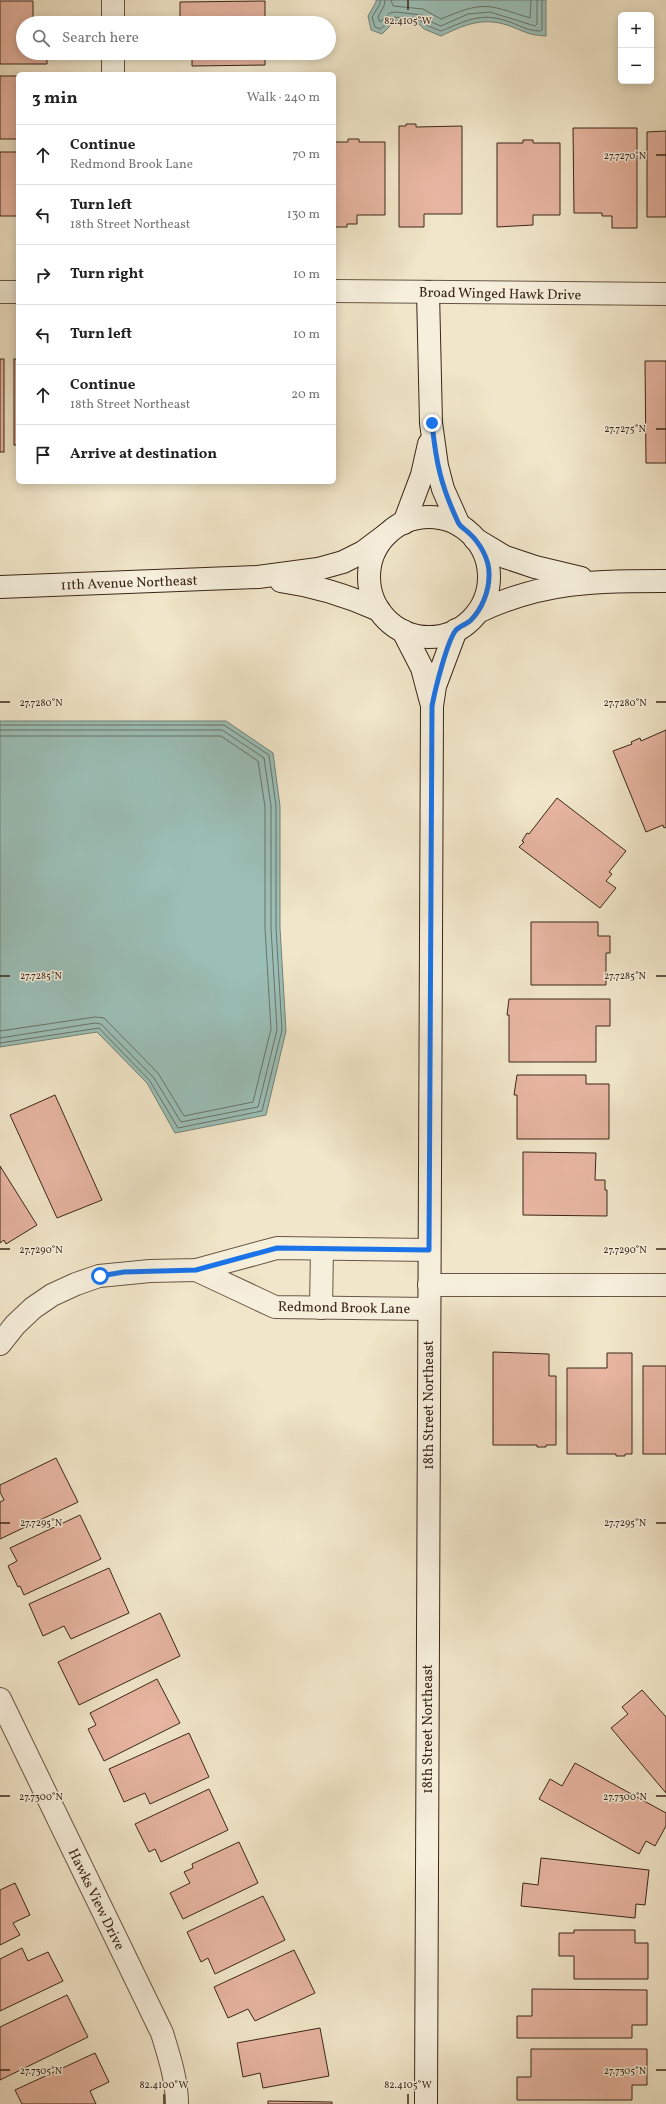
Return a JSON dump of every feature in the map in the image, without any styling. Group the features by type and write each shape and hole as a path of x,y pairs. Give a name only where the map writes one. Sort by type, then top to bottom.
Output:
{"street":[{"path":"113,16 114,0"},
{"path":"113,60 113,72"},
{"name":"Broad Winged Hawk Drive","path":"336,291 666,294"},
{"path":"0,292 16,292"},
{"path":"428,292 432,423 437,466 443,489 467,532 485,556 489,575 486,594 478,612 472,619 456,630 444,635 430,637 416,636 403,631 390,622 379,610 371,591 369,571 375,551 395,529 424,469 429,450 432,423"},
{"path":"395,529 417,518 432,517 446,520 511,559 564,575 598,581"},
{"name":"11th Avenue Northeast","path":"0,587 258,578 318,569 343,562 363,552 395,529"},
{"name":"11th Avenue Northeast","path":"258,578 304,584 342,594 379,610"},
{"path":"478,612 505,599 534,591 598,581 666,581"},
{"name":"18th Street Northeast","path":"426,2104 428,1309 432,706 435,686 456,630"},
{"name":"18th Street Northeast","path":"403,631 422,668 432,706"},
{"name":"Redmond Brook Lane","path":"0,1344 15,1325 33,1308 52,1295 76,1284 100,1276 124,1272 196,1270 277,1248 429,1250"},
{"path":"322,1249 322,1308"},
{"name":"Redmond Brook Lane","path":"196,1270 275,1307 428,1309"},
{"path":"429,1286 666,1286"},
{"name":"Hawks View Drive","path":"0,1699 162,2033 171,2062 177,2093 177,2104"}],"water":[{"path":"376,0 546,0 546,36 530,34 507,25 489,22 473,23 441,36 424,29 419,24 395,21 382,34 371,30 368,16"},
{"path":"0,721 226,721 273,753 280,806 280,928 286,1031 266,1115 175,1133 147,1083 97,1032 0,1047"}],"building":[{"path":"0,1 33,1 33,16 16,16 16,60 47,60 47,64 0,64"},
{"path":"265,1 265,16 180,16 180,2"},
{"path":"192,60 265,60 265,65 192,66"},
{"path":"0,76 16,76 16,139 0,139"},
{"path":"406,124 416,124 416,127 462,126 462,214 424,214 424,227 399,227 399,126 406,126"},
{"path":"573,128 637,128 637,228 612,228 612,216 602,216 602,213 574,213"},
{"path":"666,131 666,217 647,217 647,132"},
{"path":"348,139 359,139 359,142 385,142 385,215 357,215 357,224 347,224 347,227 336,227 336,142 348,142"},
{"path":"523,140 533,140 533,143 560,143 560,215 533,215 533,225 497,227 497,143 523,143"},
{"path":"0,152 16,152 16,216 0,216"},
{"path":"0,359 4,359 4,452 0,452"},
{"path":"14,359 16,359 16,445 14,445"},
{"path":"645,361 666,361 666,463 646,463"},
{"path":"666,730 666,827 664,828 663,825 646,832 613,751 632,744 631,742 640,738 641,741"},
{"path":"557,798 626,851 609,872 612,874 606,881 616,888 600,908 519,847 524,842 522,841 527,833 529,834"},
{"path":"531,922 598,922 598,936 610,936 610,953 606,953 606,985 531,985"},
{"path":"509,999 610,999 610,1026 596,1026 596,1062 509,1062 509,1015 507,1015"},
{"path":"517,1075 586,1075 586,1084 609,1084 609,1139 517,1139 517,1095 514,1095"},
{"path":"55,1095 102,1200 57,1218 10,1115"},
{"path":"523,1152 596,1153 595,1180 605,1180 605,1190 607,1190 607,1216 523,1215"},
{"path":"0,1166 37,1225 6,1244 4,1240 0,1243"},
{"path":"493,1352 549,1354 549,1376 556,1376 556,1445 537,1447 537,1445 493,1445"},
{"path":"607,1353 632,1353 632,1454 616,1456 616,1454 567,1454 567,1368 607,1368"},
{"path":"643,1366 666,1366 666,1454 643,1454"},
{"path":"56,1458 78,1502 0,1539 0,1502 4,1500 0,1492 0,1485"},
{"path":"80,1515 101,1559 24,1595 20,1586 18,1587 8,1566 17,1561 10,1548"},
{"path":"109,1568 129,1613 71,1639 64,1626 43,1636 29,1604"},
{"path":"160,1613 180,1656 79,1705 58,1662"},
{"path":"157,1679 180,1723 104,1761 88,1729 96,1725 90,1713"},
{"path":"642,1690 666,1717 666,1793 611,1728 628,1714 622,1707"},
{"path":"189,1733 209,1777 150,1804 145,1793 124,1802 109,1769"},
{"path":"575,1763 666,1813 666,1826 655,1846 646,1841 639,1854 539,1799 550,1779 562,1786"},
{"path":"209,1789 228,1830 161,1862 155,1849 149,1852 135,1824"},
{"path":"239,1842 258,1883 183,1919 170,1893 190,1883 184,1872 193,1868 192,1864"},
{"path":"541,1858 649,1870 645,1905 636,1904 635,1918 521,1906 523,1883 538,1885"},
{"path":"15,1883 30,1915 13,1923 20,1935 0,1945 0,1890"},
{"path":"263,1896 285,1940 215,1974 208,1958 201,1962 187,1932"},
{"path":"574,1930 635,1930 635,1943 648,1943 648,1979 574,1979 574,1956 559,1956 559,1933 574,1933"},
{"path":"22,1948 28,1961 48,1952 63,1981 0,2011 0,1959"},
{"path":"294,1950 315,1993 255,2021 248,2009 228,2018 214,1987"},
{"path":"532,1989 647,1990 647,2025 632,2025 632,2038 517,2038 517,2016 532,2016"},
{"path":"67,1995 88,2037 0,2080 0,2027"},
{"path":"320,2028 329,2076 263,2088 260,2073 243,2077 237,2043"},
{"path":"531,2049 647,2049 647,2085 632,2085 632,2100 517,2100 517,2077 531,2077"},
{"path":"95,2053 109,2082 90,2091 96,2104 22,2104 15,2090"},
{"path":"268,2101 332,2102 332,2104 268,2104"}],"route":[{"path":"100,1276 124,1272 196,1270 277,1248 429,1250 432,706 435,686 456,630 465,625 478,612 486,594 489,575 485,556 475,539 468,531 459,525 443,489 437,466 432,423"}]}
